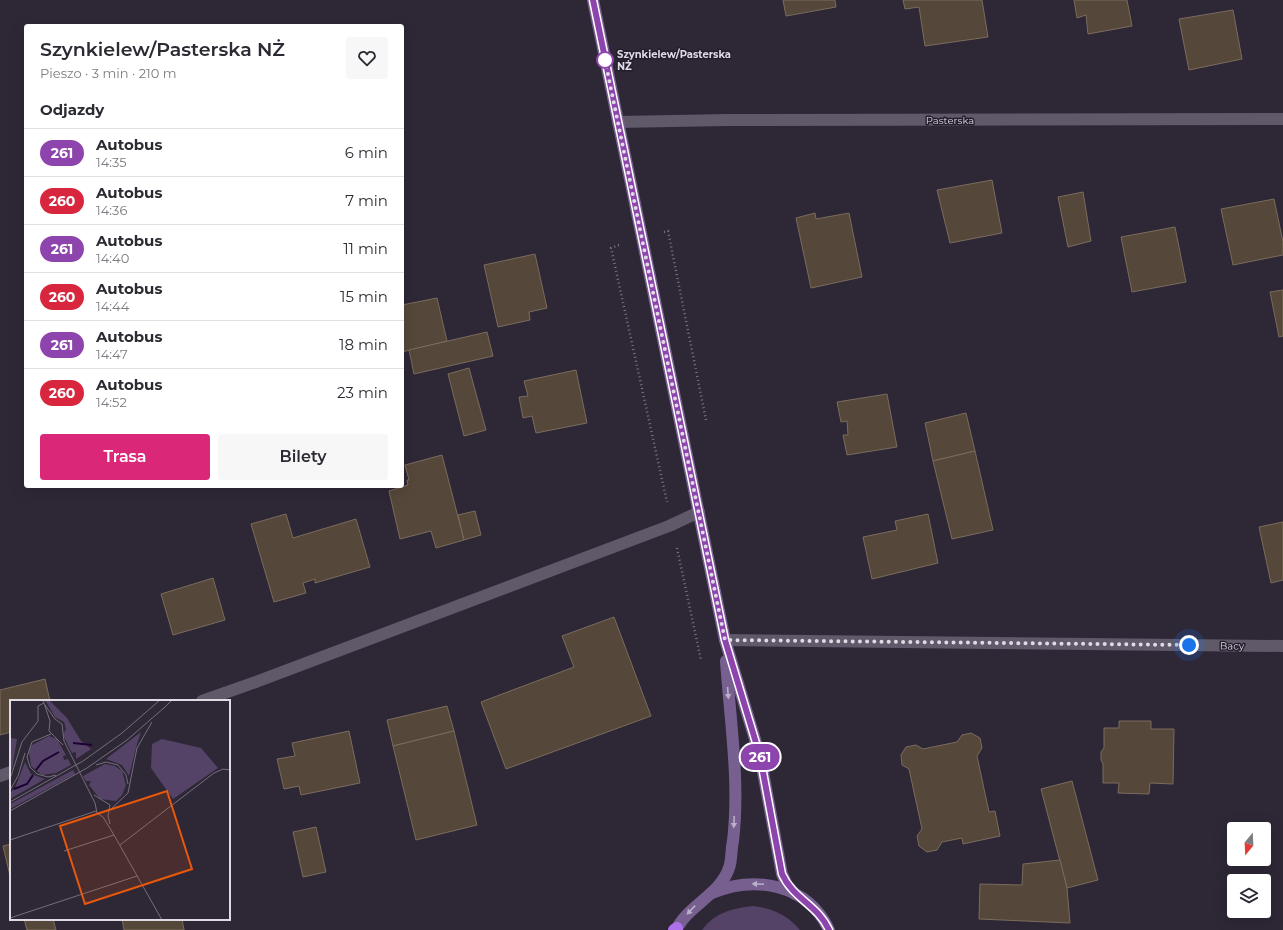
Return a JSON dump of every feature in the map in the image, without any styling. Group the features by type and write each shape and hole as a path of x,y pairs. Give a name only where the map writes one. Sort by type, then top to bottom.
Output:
{"main road":[{"path":"592,0 725,640 760,756 782,874 787,885 795,894 812,907 829,930"},
{"path":"676,929 690,909 709,894 722,881 729,868 734,825 735,782 725,640"},
{"path":"709,894 731,886 761,883 778,887 795,894"}],"street":[{"name":"Pasterska","path":"618,122 727,120 1283,119"},
{"path":"205,700 669,526 699,512"},
{"name":"Bacy","path":"725,640 1283,646"},
{"path":"0,776 10,772"}],"shaded area":[{"path":"753,906 767,908 785,916 800,930 702,930 712,919 724,912"}],"building":[{"path":"783,0 835,0 836,7 786,16"},
{"path":"903,0 982,0 988,37 925,46 919,7 905,9"},
{"path":"1074,0 1127,0 1132,26 1088,34 1086,15 1077,18"},
{"path":"1233,10 1242,59 1189,70 1179,19"},
{"path":"992,180 1002,233 950,243 937,190"},
{"path":"1083,192 1091,241 1068,247 1058,197"},
{"path":"1274,199 1283,242 1283,255 1233,265 1221,209"},
{"path":"815,213 816,219 849,213 862,277 811,288 796,218"},
{"path":"1175,227 1186,282 1132,292 1121,237"},
{"path":"535,254 547,308 529,312 530,320 498,327 484,265"},
{"path":"1283,290 1283,336 1279,337 1270,292"},
{"path":"437,298 447,341 404,352 404,305"},
{"path":"487,332 493,356 414,374 409,350"},
{"path":"469,368 486,430 464,436 448,374"},
{"path":"576,370 587,423 536,433 532,416 523,418 519,397 528,396 524,381"},
{"path":"887,394 897,447 847,455 843,435 848,435 847,421 841,422 837,402"},
{"path":"966,413 975,451 933,461 925,423"},
{"path":"975,451 993,530 952,539 933,461"},
{"path":"442,455 464,540 436,548 431,531 400,539 389,491 404,488 404,486 408,485 407,480 409,480 405,465"},
{"path":"475,511 481,535 464,540 458,515"},
{"path":"286,514 293,538 356,519 370,567 315,583 315,579 303,583 306,593 274,602 251,524"},
{"path":"928,514 938,563 872,579 863,537 897,530 895,521"},
{"path":"1283,522 1283,580 1271,583 1259,527"},
{"path":"213,578 225,620 173,635 161,594"},
{"path":"614,617 651,716 506,769 481,702 574,667 562,636"},
{"path":"45,679 50,700 10,700 10,732 0,735 0,690"},
{"path":"447,706 454,731 393,746 387,720"},
{"path":"1119,721 1151,721 1151,729 1174,729 1173,784 1150,783 1149,794 1118,793 1119,783 1103,783 1103,764 1101,760 1101,752 1104,748 1104,728 1119,728"},
{"path":"349,731 360,783 301,795 299,786 284,789 277,759 295,756 292,743"},
{"path":"454,731 477,825 416,840 393,746"},
{"path":"971,733 980,738 982,748 977,756 989,812 995,811 1000,836 963,844 962,838 942,842 937,850 927,852 919,846 917,836 922,829 909,769 902,765 901,755 906,747 916,745 923,749 957,742 962,735"},
{"path":"1072,781 1098,880 1067,888 1041,789"},
{"path":"316,827 326,872 303,877 293,832"},
{"path":"10,844 10,876 3,846"},
{"path":"1060,860 1067,888 1070,923 979,919 980,884 1022,885 1023,864"},
{"path":"24,920 53,920 56,930 27,930"},
{"path":"122,920 182,920 184,930 124,930"}],"bus line":[{"name":"261","path":"593,0 725,640 760,756 782,874 787,885 795,894 812,907 829,930"}],"place":[{"name":"Szynkielew/Pasterska NŻ","path":"605,60"}],"route":[{"path":"605,60 725,640 1189,645"}]}
